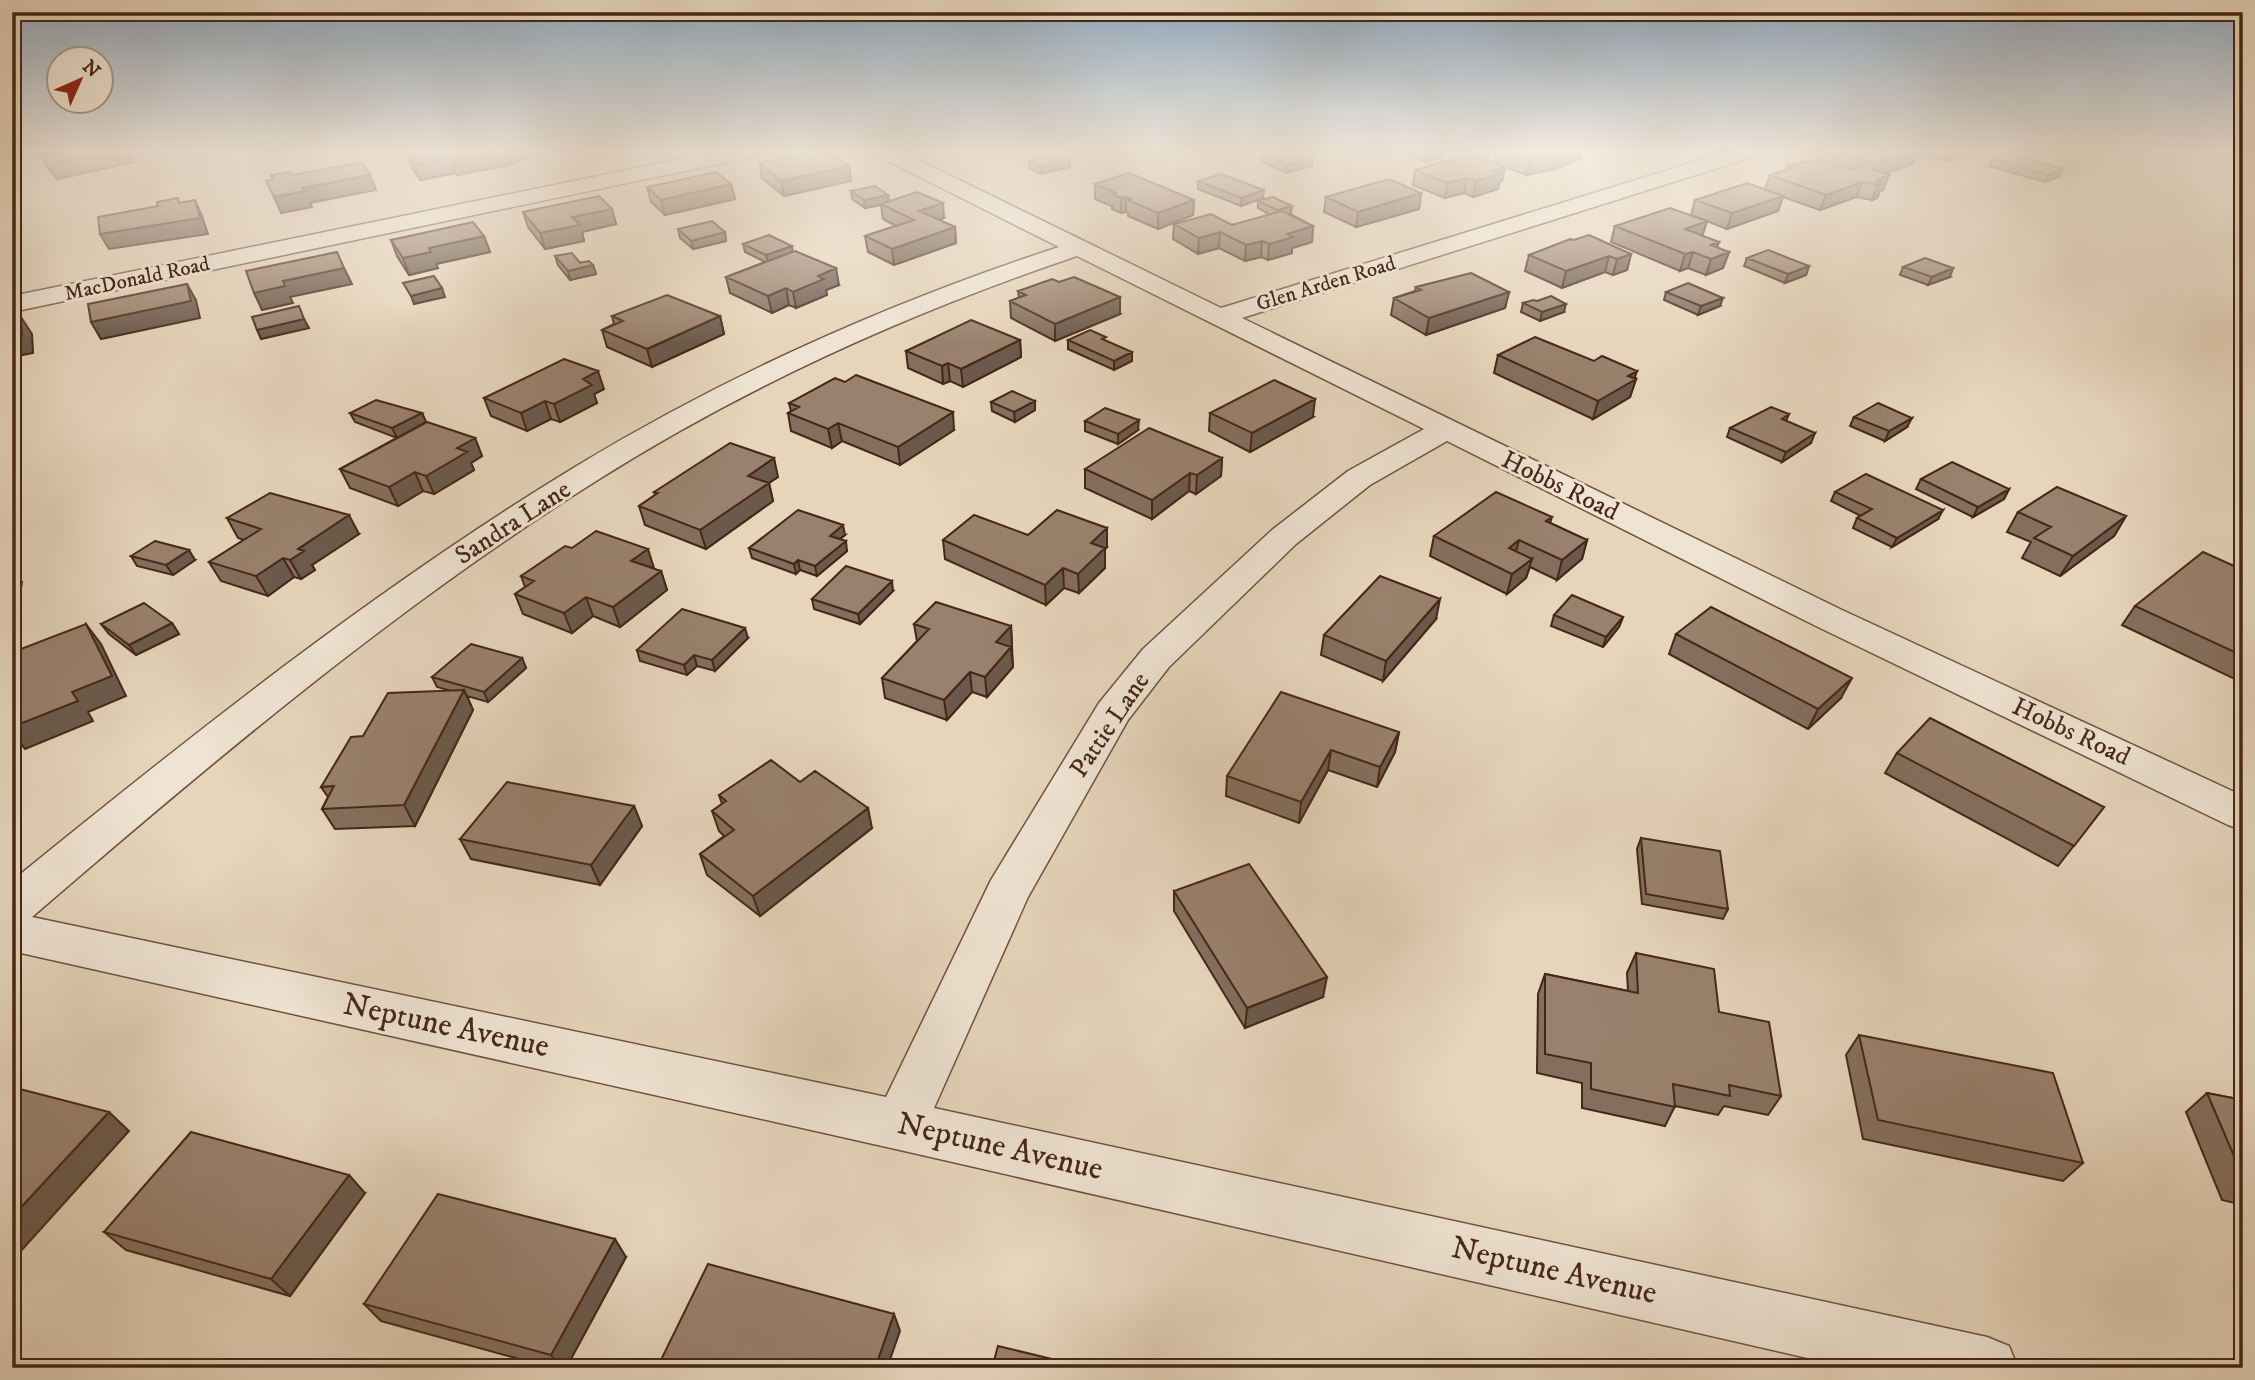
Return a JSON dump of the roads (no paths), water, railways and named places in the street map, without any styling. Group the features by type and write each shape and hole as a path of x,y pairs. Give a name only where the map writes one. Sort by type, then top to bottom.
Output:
{"street":[{"name":"MacDonald Road","path":"12,304 445,214"},
{"name":"Hobbs Road","path":"1010,214 1854,630 2243,814"},
{"name":"Glen Arden Road","path":"1218,317 1548,214"},
{"name":"Sandra Lane","path":"12,907 183,764 314,662 459,557 587,474 687,416 793,360 957,289 1078,248"},
{"name":"Pattie Lane","path":"900,1125 1007,893 1113,712 1156,658 1284,537 1359,478 1446,429"},
{"name":"Neptune Avenue","path":"12,932 900,1125 1987,1368"}]}
